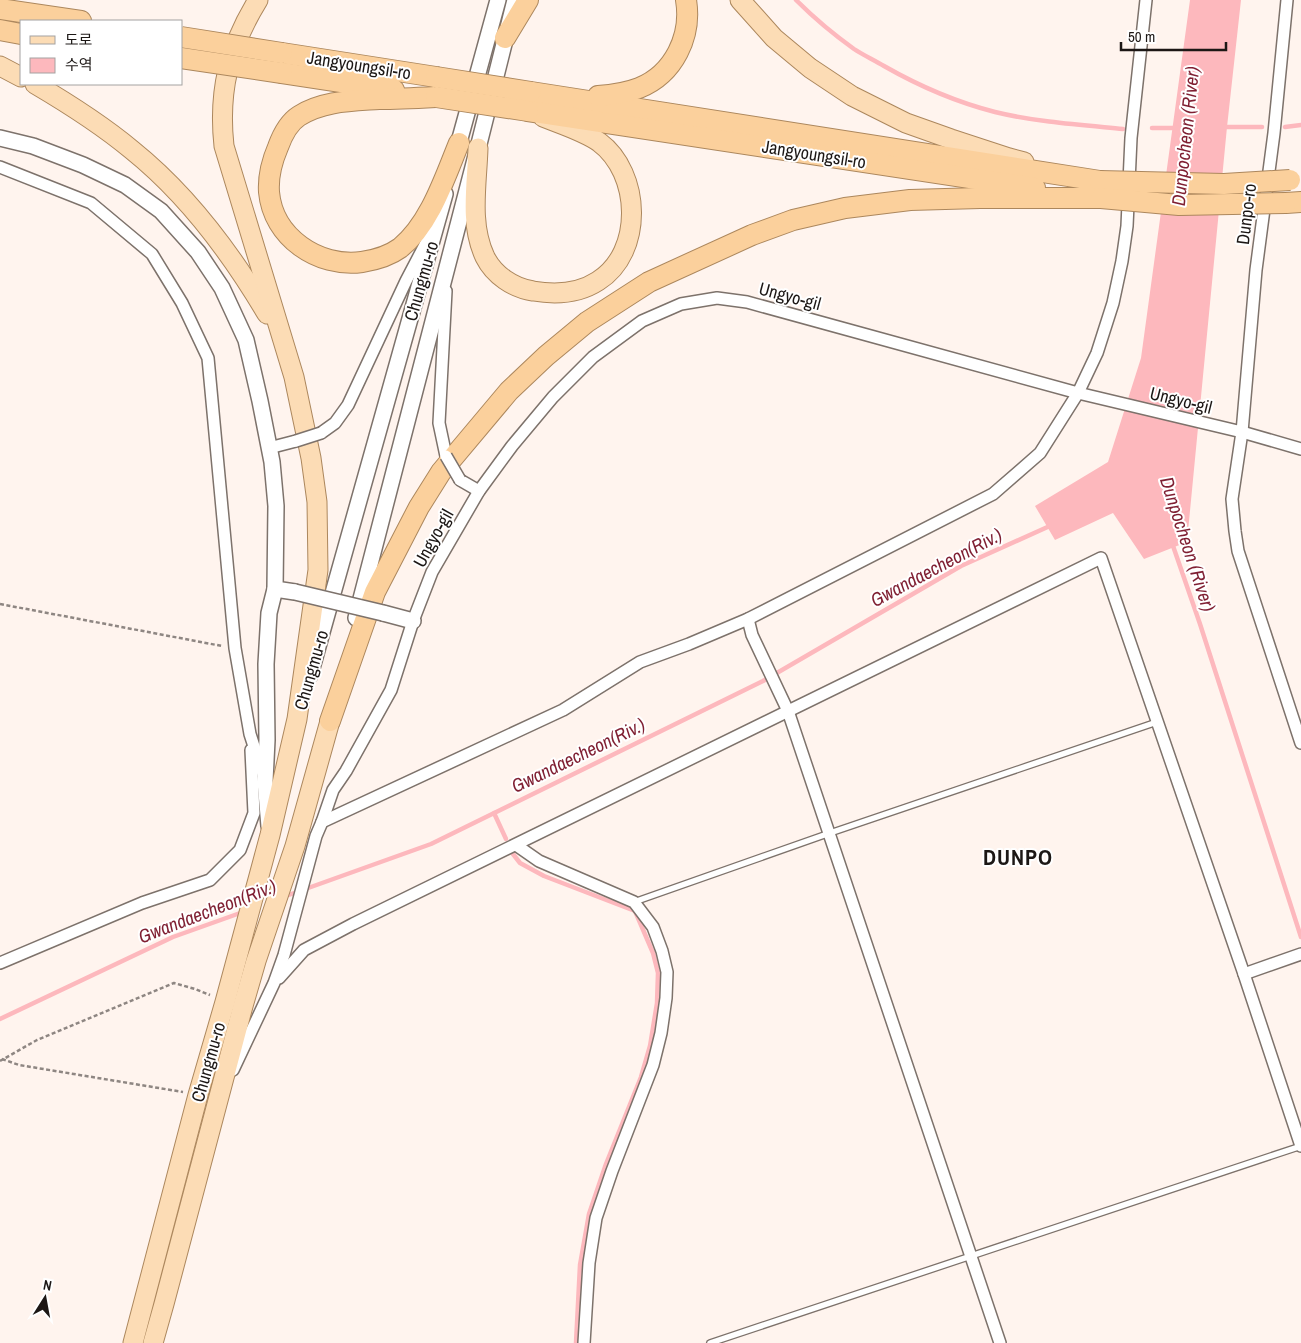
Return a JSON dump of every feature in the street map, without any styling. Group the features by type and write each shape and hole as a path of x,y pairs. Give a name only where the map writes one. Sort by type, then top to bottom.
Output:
{"highway":[{"path":"505,38 528,0"},
{"path":"459,143 442,185 423,221 400,247 388,255 356,263 326,259 311,253 286,232 278,220 273,207 269,192 269,180 282,138 288,126 296,118 310,110 345,101 436,97 530,101 604,95 640,88 663,73 673,61 684,38 687,16 686,0"},
{"path":"0,9 74,20"},
{"path":"0,30 20,34"},
{"name":"Jangyoungsil-ro","path":"182,37 436,77 530,101 1101,189"},
{"name":"Jangyoungsil-ro","path":"182,58 436,97"},
{"path":"330,721 375,592 419,507 441,472 510,392 546,356 587,322 649,282 752,235 792,220 845,208 910,200 980,198 1101,189 1295,180"},
{"path":"1101,189 1179,205 1294,203"}],"main road":[{"path":"258,0 241,32 230,60 222,101 222,125 224,146 294,377 311,458 317,502 318,570 297,719"},
{"path":"740,0 774,38 810,68 852,96 906,123 951,140 1101,189"},
{"path":"0,66 20,76"},
{"path":"37,85 71,105 133,151 187,203 229,254 248,282 267,314 294,377"},
{"path":"478,148 475,214 481,247 494,270 515,286 545,293 559,294 574,292 589,286 608,274 616,264 627,243 630,231 631,198 624,177 614,158 598,141 530,101"},
{"name":"Chungmu-ro","path":"134,1339 198,1095 270,835 297,719"},
{"name":"Chungmu-ro","path":"155,1342 218,1098 256,961 295,846 330,721"}],"street":[{"name":"Chungmu-ro","path":"297,719 498,0"},
{"name":"Chungmu-ro","path":"330,721 515,0"},
{"path":"322,822 563,710 640,662 748,620 993,494 1040,453 1083,394 1113,304 1127,226 1132,138 1146,0"},
{"name":"Dunpo-ro","path":"1287,0 1274,133 1256,270 1241,432 1232,499 1238,551 1301,744"},
{"path":"0,138 33,146 83,165 125,185 161,211 198,252 222,288 246,340 272,462 276,506 275,589 269,613 266,664 267,740 265,781 270,835"},
{"path":"0,167 91,203 152,254 182,303 208,358 235,648 250,734 254,814 240,850 210,880 142,904 0,963"},
{"path":"269,448 321,433 335,423 348,405 406,281 438,220"},
{"path":"447,265 439,423 446,456 460,480 479,491"},
{"name":"Ungyo-gil","path":"274,983 284,955 316,836 333,790 346,771 391,690 413,621 432,572 479,491 512,446 553,397 593,357 642,321 681,304 708,299 717,298 747,302 1083,394 1241,432 1301,449"},
{"path":"218,1098 245,1046 274,983 304,950 786,708 1101,558 1301,1146"},
{"path":"275,589 295,592 413,621"},
{"path":"748,620 752,635 786,708 830,833 1000,1343"},
{"path":"250,734 265,781"},
{"path":"516,845 539,861 634,902 652,927 662,952 667,972 666,998 661,1033 653,1065 596,1218 589,1263 584,1343"},
{"path":"1244,974 1301,954"},
{"path":"134,1339 155,1342"}],"lane":[{"path":"634,902 1157,722"},
{"path":"710,1343 1301,1146"}],"path":[{"path":"0,604 235,648"},
{"path":"1,1060 37,1040 174,983 195,989 225,1002"},
{"path":"1,1060 19,1065 198,1095"}],"water":[{"path":"1190,0 1241,0 1187,542 1144,559 1113,513 1055,540 1035,506 1108,462 1141,358"}],"waterway":[{"path":"796,0 824,26 857,51 938,93 995,112 1059,123 1123,129"},
{"path":"1285,127 1301,125"},
{"path":"1223,127 1262,127"},
{"path":"1152,128 1178,128"},
{"name":"Gwandaecheon(Riv.)","path":"283,897 431,844 763,681 961,566 1052,525"},
{"name":"Dunpocheon (River)","path":"1172,543 1301,937"},
{"path":"494,813 506,839"},
{"path":"513,854 520,863 544,876 635,911 653,953 658,973 657,1003 650,1046 641,1077 606,1164 589,1214 580,1265 576,1343"},
{"name":"Gwandaecheon(Riv.)","path":"0,1019 173,937 243,912"}],"district":[{"name":"DUNPO","path":"1018,857"}]}
